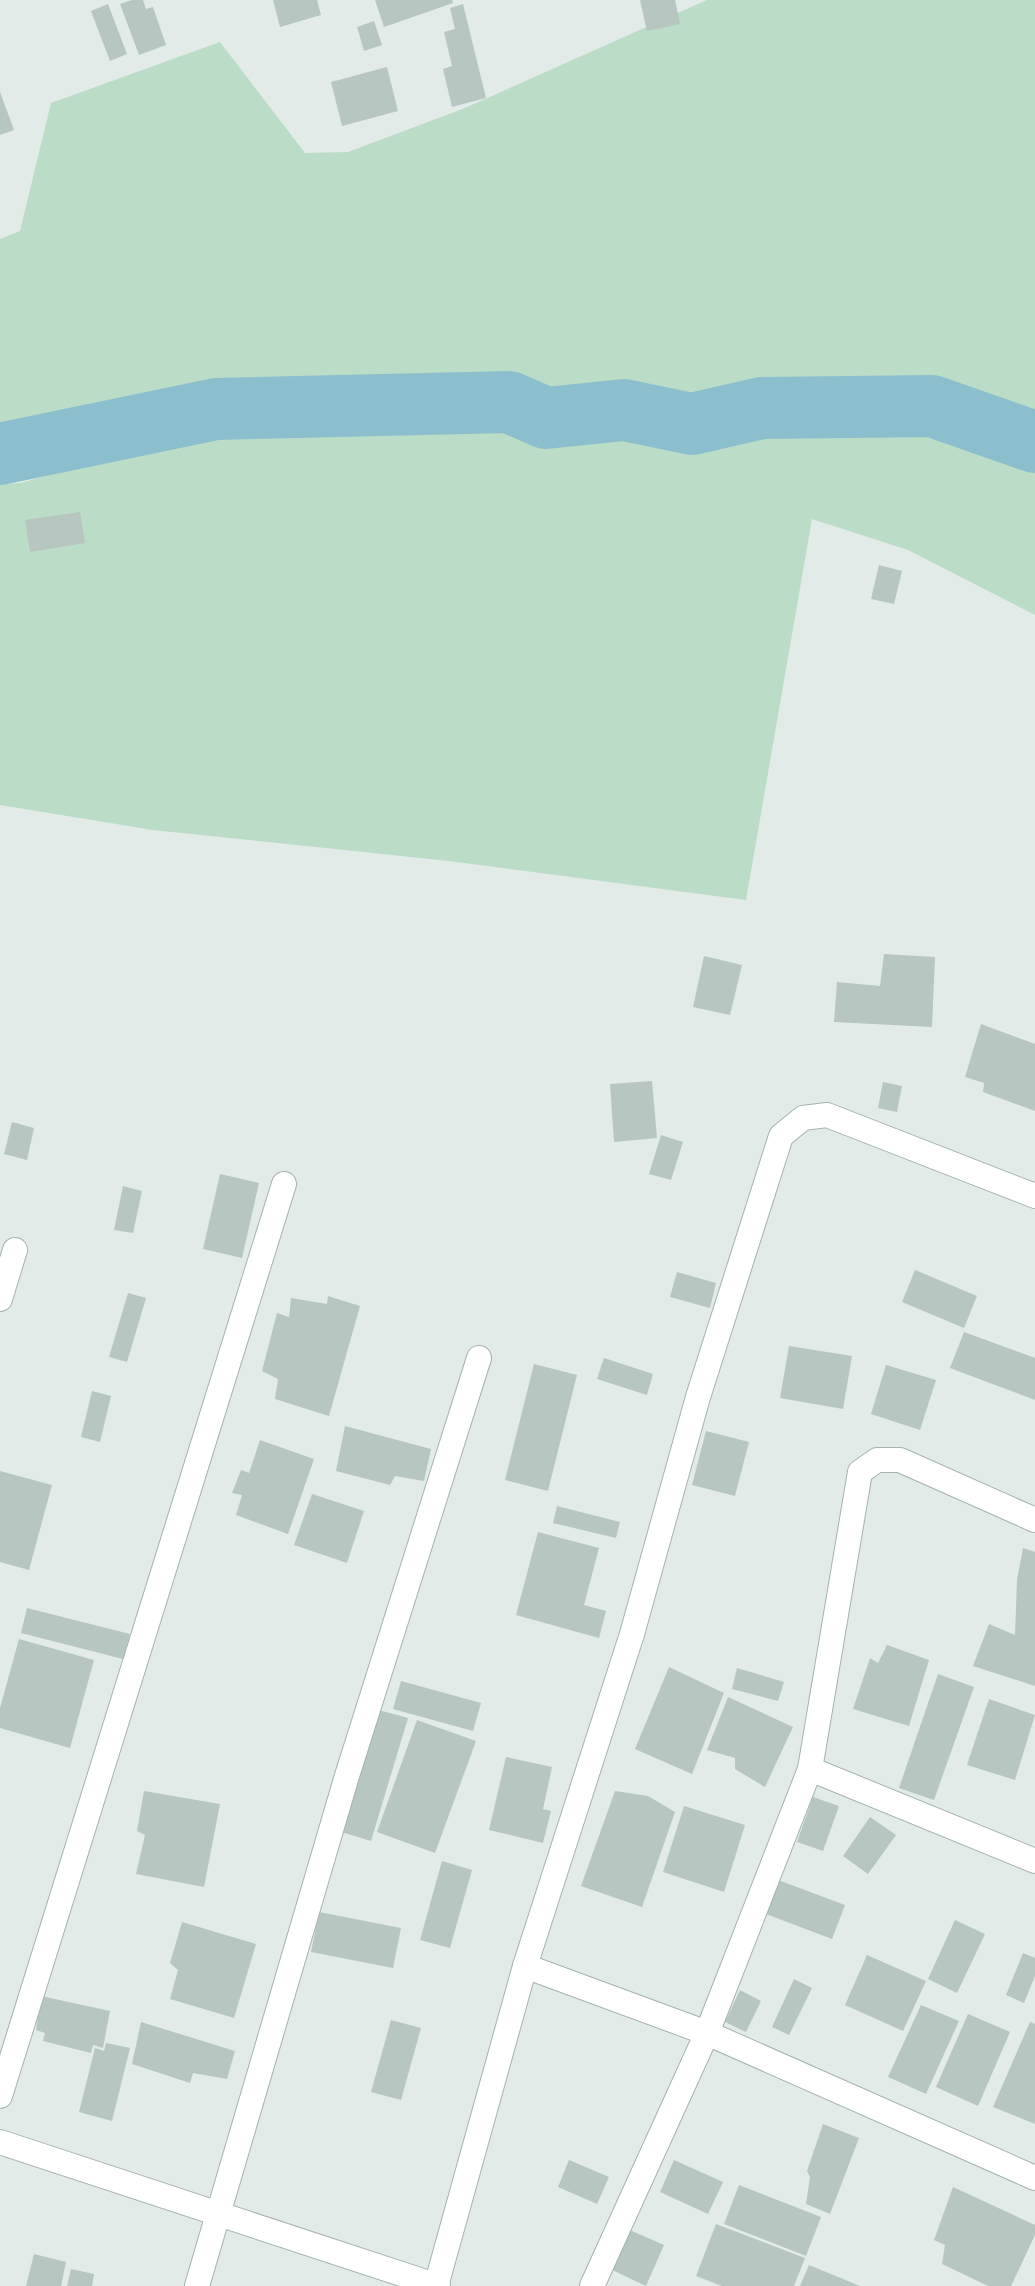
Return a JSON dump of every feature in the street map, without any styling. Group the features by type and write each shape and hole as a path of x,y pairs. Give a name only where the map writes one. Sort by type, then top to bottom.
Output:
{"street":[{"path":"0,2142 437,2286 525,1966 632,1634 698,1397 781,1136 803,1118 827,1115 1035,1196"},
{"path":"0,2096 284,1184"},
{"path":"0,1299 15,1250"},
{"path":"197,2286 350,1764 479,1358"},
{"path":"592,2286 707,2033 810,1769 860,1472 877,1460 900,1460 1035,1520"},
{"path":"810,1769 1035,1861"},
{"path":"525,1966 707,2033 1035,2178"}],"green space":[{"path":"707,0 1035,0 1035,422 963,399 616,390 286,390 0,440 0,239 20,231 51,103 220,42 305,153 348,152 465,108"},
{"path":"457,416 692,435 809,421 965,432 1035,456 1035,615 908,550 812,519 746,900 449,861 153,830 0,805 0,484 21,483 201,430 311,417"}],"building":[{"path":"143,0 146,9 153,7 166,45 139,55 120,4"},
{"path":"273,0 317,0 321,15 280,27"},
{"path":"375,0 452,0 453,3 384,27"},
{"path":"640,0 675,0 680,24 647,31"},
{"path":"108,4 127,54 110,61 91,11"},
{"path":"463,4 486,98 452,107 443,69 452,66 444,32 455,29 450,8"},
{"path":"374,21 382,45 364,51 357,27"},
{"path":"387,67 398,111 342,126 331,82"},
{"path":"0,92 14,130 0,135"},
{"path":"80,512 85,543 30,552 25,520"},
{"path":"879,565 902,571 894,604 871,599"},
{"path":"884,954 935,957 932,1027 834,1022 837,982 880,986"},
{"path":"704,956 742,965 730,1015 693,1007"},
{"path":"981,1024 1035,1044 1035,1111 983,1092 984,1083 965,1077"},
{"path":"652,1081 657,1138 614,1142 610,1084"},
{"path":"883,1082 902,1086 897,1112 878,1108"},
{"path":"12,1122 34,1128 27,1160 4,1154"},
{"path":"661,1135 683,1142 671,1180 649,1174"},
{"path":"220,1174 259,1183 242,1258 203,1249"},
{"path":"123,1186 142,1191 133,1233 114,1230"},
{"path":"915,1270 977,1296 964,1328 902,1302"},
{"path":"677,1272 716,1283 710,1308 670,1297"},
{"path":"128,1293 146,1298 127,1362 109,1357"},
{"path":"328,1296 360,1306 329,1416 275,1399 278,1379 262,1371 277,1313 289,1317 291,1298 327,1304"},
{"path":"964,1332 1035,1358 1035,1400 950,1368"},
{"path":"789,1346 852,1356 843,1409 780,1398"},
{"path":"604,1358 653,1374 647,1395 597,1379"},
{"path":"534,1364 577,1375 548,1491 505,1480"},
{"path":"886,1365 936,1380 920,1430 871,1414"},
{"path":"92,1391 111,1396 100,1442 81,1437"},
{"path":"345,1426 431,1449 424,1481 395,1476 390,1485 336,1471"},
{"path":"706,1431 749,1442 735,1496 692,1485"},
{"path":"260,1440 314,1459 288,1534 236,1515 242,1495 232,1493 241,1470 249,1473"},
{"path":"0,1471 52,1485 29,1570 0,1562"},
{"path":"312,1494 364,1511 347,1563 294,1545"},
{"path":"557,1506 620,1522 616,1538 553,1523"},
{"path":"538,1532 599,1548 584,1605 606,1611 599,1638 516,1615"},
{"path":"1023,1548 1035,1552 1035,1686 973,1666 989,1624 1015,1635 1017,1580"},
{"path":"27,1608 130,1634 123,1659 21,1633"},
{"path":"19,1639 94,1660 70,1748 0,1728 0,1708"},
{"path":"887,1645 929,1660 909,1726 853,1709 870,1658 878,1663"},
{"path":"669,1667 724,1693 692,1774 635,1749"},
{"path":"737,1668 784,1682 778,1701 732,1689"},
{"path":"938,1674 974,1687 934,1800 899,1788"},
{"path":"401,1681 481,1703 473,1731 393,1709"},
{"path":"728,1697 793,1727 765,1787 735,1769 735,1758 707,1750"},
{"path":"989,1699 1035,1715 1015,1780 967,1765"},
{"path":"375,1709 408,1718 371,1841 338,1831"},
{"path":"417,1720 476,1741 435,1853 377,1832"},
{"path":"506,1757 552,1767 543,1809 551,1811 543,1843 489,1830"},
{"path":"144,1791 220,1804 204,1887 136,1874 145,1835 137,1831"},
{"path":"615,1791 648,1796 675,1812 642,1907 581,1886"},
{"path":"813,1797 839,1806 823,1851 797,1842"},
{"path":"684,1806 745,1825 724,1892 663,1872"},
{"path":"870,1817 896,1835 868,1874 843,1856"},
{"path":"442,1861 472,1870 450,1948 420,1940"},
{"path":"778,1880 845,1905 832,1939 766,1914"},
{"path":"319,1912 401,1928 393,1968 311,1952"},
{"path":"955,1920 985,1934 957,1993 928,1979"},
{"path":"182,1922 256,1944 234,2018 170,1999 178,1970 170,1963"},
{"path":"1023,1953 1035,1958 1035,1976 1024,2003 1006,1995"},
{"path":"867,1955 926,1981 903,2031 845,2005"},
{"path":"794,1979 812,1988 789,2035 772,2027"},
{"path":"740,1990 761,2001 746,2032 725,2022"},
{"path":"41,1996 110,2011 103,2048 93,2045 91,2053 43,2041 45,2033 36,2030"},
{"path":"921,2005 959,2021 926,2094 888,2077"},
{"path":"968,2014 1010,2032 978,2106 936,2087"},
{"path":"391,2020 421,2028 401,2100 371,2092"},
{"path":"141,2022 235,2051 227,2079 193,2073 190,2083 132,2064"},
{"path":"1030,2022 1035,2024 1035,2124 993,2107"},
{"path":"106,2043 130,2048 112,2121 79,2112 95,2048 104,2051"},
{"path":"823,2124 859,2138 830,2214 806,2204 810,2177 807,2171"},
{"path":"569,2160 609,2177 597,2204 558,2187"},
{"path":"674,2160 723,2182 708,2214 660,2192"},
{"path":"739,2185 821,2217 806,2256 724,2224"},
{"path":"953,2187 1035,2225 1035,2235 1011,2286 988,2286 942,2264 945,2245 934,2240"},
{"path":"716,2224 805,2258 794,2286 722,2286 696,2276"},
{"path":"625,2228 664,2245 646,2286 608,2268"},
{"path":"34,2254 66,2262 61,2286 26,2286"},
{"path":"809,2265 860,2286 800,2286"},
{"path":"71,2269 94,2274 92,2286 67,2286"}],"waterway":[{"path":"0,454 216,409 509,402 546,418 624,410 692,424 762,408 932,406 1035,442"}]}
